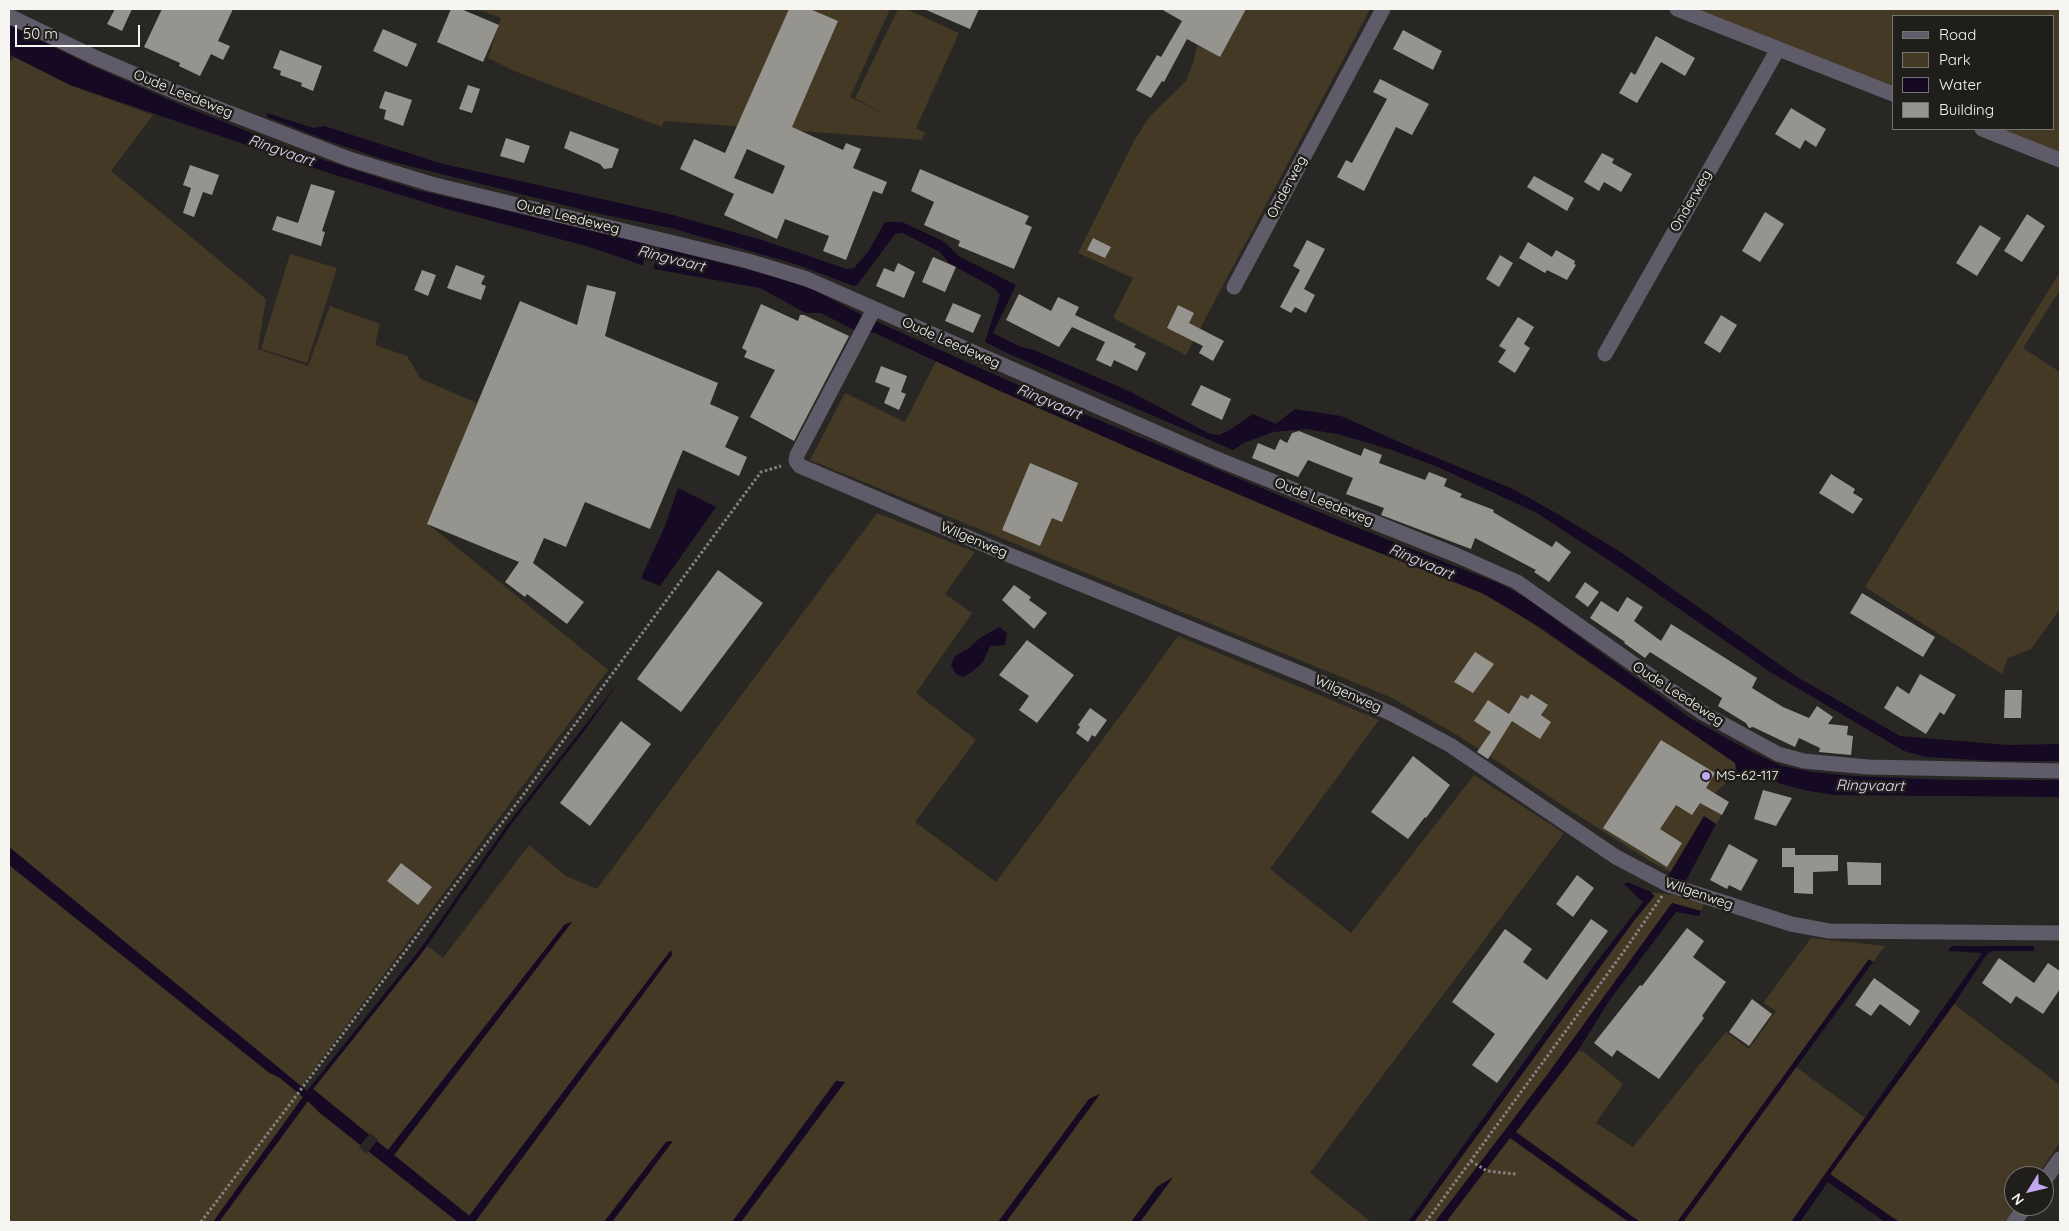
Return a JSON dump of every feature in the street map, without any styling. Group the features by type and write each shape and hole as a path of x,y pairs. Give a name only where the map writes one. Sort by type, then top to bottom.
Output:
{"street":[{"name":"Onderweg","path":"1234,287 1383,9"},
{"path":"1677,9 1892,94"},
{"name":"Oude Leedeweg","path":"9,16 94,57 182,95 349,159 430,184 748,261 807,279 872,312 1217,459 1456,555 1517,582 1703,713 1778,754 1804,761 1868,767 2060,771"},
{"name":"Onderweg","path":"1605,354 1778,48"},
{"path":"1985,130 2060,160"},
{"path":"796,462 797,455 872,312"},
{"name":"Wilgenweg","path":"796,462 800,466 1010,555 1307,676 1392,714 1450,745 1616,857 1669,885 1791,924 1829,932 2060,933"}],"path":[{"path":"200,1222 545,766 761,472 796,462"},
{"path":"1426,1222 1626,950 1669,885"},
{"path":"1471,1161 1487,1171 1516,1174"}],"green space":[{"path":"477,9 890,9 850,97 889,116 855,98 898,9 906,9 959,33 916,128 925,133 922,140 664,121 662,127 517,72 488,58 501,18"},
{"path":"1217,9 1370,9 1186,355 1113,318 1133,278 1078,253 1135,139 1150,116 1186,81 1194,60 1197,45"},
{"path":"1702,9 2060,9 2060,154 2000,130 2054,130 2054,15 1892,15 1892,87 1702,12"},
{"path":"14,57 70,85 153,115 111,171 266,299 258,349 308,366 330,306 380,324 375,345 407,356 421,379 477,403 428,524 608,670 301,1087 9,847 9,63"},
{"path":"290,254 337,268 307,363 261,349"},
{"path":"2060,272 2060,290 2023,348 2060,372 2060,609 2031,649 2008,658 2002,674 1865,587"},
{"path":"936,361 1134,450 1337,536 1482,593 1510,608 1735,763 1737,773 1715,793 1708,807 1722,815 1716,824 1704,816 1671,872 1650,861 1568,809 1459,736 1390,697 810,460 845,393 905,422"},
{"path":"877,513 975,552 945,594 972,613 916,693 976,740 915,822 996,882 1178,636 1379,720 1270,869 1351,933 1474,775 1564,833 1310,1173 1371,1222 1140,1222 1172,1179 1157,1187 1131,1222 1006,1222 1099,1094 1089,1099 998,1222 741,1222 845,1082 836,1081 732,1222 612,1222 672,1141 666,1142 604,1222 475,1222 670,951 470,1216 394,1155 571,922 565,925 388,1150 313,1089 427,946 443,958 529,845 566,876 597,889"},
{"path":"9,865 269,1073 280,1078 303,1097 213,1222 9,1222"},
{"path":"1651,892 1674,895 1704,904 1701,911 1672,903 1547,1075 1435,1222 1414,1222 1633,922 1654,897"},
{"path":"1811,938 1885,946 1873,962 1869,960 1677,1222 1640,1222 1515,1132 1578,1051 1584,1052 1623,1084 1596,1123 1633,1147 1726,1032 1749,1049 1776,1011 1763,1003"},
{"path":"1954,1004 2060,1085 2060,1142 2044,1166 2004,1166 2004,1216 2009,1216 2005,1222 1899,1222 1830,1175"},
{"path":"1796,1067 1865,1118 1791,1222 1683,1222"},
{"path":"308,1101 320,1113 458,1222 219,1222"},
{"path":"1510,1137 1583,1191 1629,1222 1446,1222"}],"water":[{"name":"Ringvaart","path":"9,25 92,66 181,105 299,152 417,190 611,235 776,277 816,291 864,316 1058,403 1338,520 1503,585 1526,598 1690,718 1750,751 1782,766 1813,772 1853,776 1948,780 2060,780 2060,797 1835,795 1781,784 1759,773 1745,777 1737,773 1735,763 1538,626 1482,593 1337,536 1134,450 875,333 856,331 821,313 806,313 760,288 654,269 586,246 447,209 335,175 70,85 9,54"},
{"path":"267,113 313,128 324,126 443,164 669,214 762,240 847,269 854,268 868,252 885,222 902,222 943,241 960,257 1016,285 993,333 1021,347 1034,350 1131,392 1208,433 1219,435 1253,414 1276,424 1295,409 1341,416 1513,489 1556,513 1622,553 1797,677 1900,736 2008,745 2060,744 2060,761 1994,761 1926,757 1904,751 1767,670 1625,571 1537,513 1438,467 1392,450 1338,434 1306,429 1273,432 1244,443 1233,450 1009,354 985,342 1000,295 994,288 949,263 940,252 903,233 895,234 858,284 854,286 798,265 671,228 600,214 382,159 267,117"},
{"path":"678,488 716,507 660,586 641,578 665,526"},
{"path":"999,627 1007,633 1005,645 990,646 983,662 973,671 963,677 956,674 951,665 955,656"},
{"path":"619,682 585,730 512,823 421,954 313,1089 388,1150 565,924 572,922 394,1155 469,1216 671,950 672,955 475,1222 458,1222 320,1113 308,1101 219,1222 213,1222 303,1097 280,1078 270,1073 9,865 9,847 307,1091 421,948 507,825"},
{"path":"1704,816 1716,824 1684,884 1667,878"},
{"path":"1627,882 1651,892 1654,896 1414,1222 1408,1222 1595,964 1643,902 1624,884"},
{"path":"1672,903 1701,911 1699,916 1676,912 1609,1001 1578,1051 1516,1132 1640,1222 1629,1222 1510,1138 1446,1222 1435,1222 1547,1075"},
{"path":"1952,946 2034,946 2034,951 1992,951 1987,954 1954,1004 1830,1174 1899,1222 1885,1222 1828,1182 1800,1222 1791,1222 1981,955 1981,953 1948,951"},
{"path":"1869,959 1873,962 1683,1222 1677,1222"},
{"path":"836,1081 845,1082 741,1222 732,1222"},
{"path":"1100,1094 1006,1222 998,1222 1089,1099"},
{"path":"673,1141 612,1222 604,1222 666,1142"},
{"path":"1173,1177 1140,1222 1131,1222 1157,1187"}],"pier":[{"path":"646,243 661,247 653,269 643,266"},
{"path":"370,1133 378,1139 367,1154 359,1147"}],"building":[{"path":"115,9 132,9 122,31 107,24"},
{"path":"162,9 233,9 218,41 230,46 223,60 211,54 200,76 179,66 180,63 144,47"},
{"path":"451,9 461,9 499,25 483,62 437,42"},
{"path":"789,9 810,9 838,21 792,127 843,150 846,143 861,149 853,168 887,182 882,194 873,191 846,260 823,251 829,236 785,219 777,239 724,215 734,194 680,169 694,139 725,153","holes":["747,149 785,166 773,194 734,178"]},
{"path":"924,9 979,9 970,29"},
{"path":"1161,9 1246,9 1220,57 1187,39 1164,82 1162,81 1151,98 1136,90 1157,55 1161,57 1182,21"},
{"path":"383,29 417,44 407,67 373,51"},
{"path":"1403,30 1442,51 1433,70 1393,49"},
{"path":"1656,36 1695,58 1685,76 1661,62 1637,103 1619,93 1631,72 1635,75"},
{"path":"280,50 322,66 313,91 301,86 302,83 280,75 281,71 273,68"},
{"path":"1380,79 1429,104 1412,135 1396,127 1364,191 1337,177 1346,160 1352,163 1387,99 1373,92"},
{"path":"468,85 480,89 472,113 459,109"},
{"path":"385,91 412,100 403,126 384,119 386,110 379,108"},
{"path":"1791,108 1826,129 1816,147 1805,140 1800,149 1775,134"},
{"path":"570,131 619,149 612,168 604,169 600,164 564,148"},
{"path":"506,138 530,146 524,163 500,156"},
{"path":"1602,153 1614,159 1612,163 1632,174 1621,192 1604,182 1599,191 1584,182"},
{"path":"190,165 219,175 212,195 203,192 194,217 183,213 191,188 183,185"},
{"path":"920,169 1029,216 1025,224 1032,227 1014,269 958,246 960,241 924,225 934,202 911,191"},
{"path":"1534,176 1574,198 1567,211 1527,187"},
{"path":"311,184 335,191 322,231 325,232 321,246 272,230 277,216 298,223"},
{"path":"1765,212 1784,224 1760,262 1742,251"},
{"path":"2027,214 2045,226 2022,262 2004,251"},
{"path":"1980,225 2001,238 1977,276 1956,263"},
{"path":"1093,238 1111,247 1105,258 1087,250"},
{"path":"1307,240 1325,249 1304,289 1315,295 1306,313 1295,307 1291,313 1280,307 1300,270 1293,266"},
{"path":"1528,242 1552,257 1556,250 1575,261 1574,264 1576,265 1567,280 1547,270 1545,273 1519,258"},
{"path":"1500,255 1513,263 1499,287 1486,279"},
{"path":"933,257 956,267 945,292 922,282"},
{"path":"898,263 915,272 904,298 876,286 884,268 894,272"},
{"path":"456,265 485,276 481,284 486,286 481,300 447,288"},
{"path":"422,270 436,275 428,296 414,290"},
{"path":"587,285 616,292 605,336 718,383 710,404 739,417 725,447 747,457 739,476 683,450 650,529 585,502 566,547 544,538 533,563 584,602 567,624 527,594 525,597 505,582 519,562 427,524 520,301 577,325"},
{"path":"1019,294 1051,311 1058,297 1079,307 1075,315 1136,344 1134,347 1146,353 1137,371 1114,360 1111,367 1096,360 1105,342 1072,327 1059,347 1006,320"},
{"path":"953,303 981,315 973,333 945,321"},
{"path":"761,304 798,321 800,315 804,315 849,336 794,441 750,417 775,370 744,357 747,351 742,348"},
{"path":"1178,305 1194,313 1189,323 1224,341 1213,361 1199,353 1203,346 1167,328"},
{"path":"1721,315 1737,325 1720,353 1704,343"},
{"path":"1518,317 1534,327 1524,344 1530,348 1515,373 1498,362 1506,350 1499,346"},
{"path":"881,366 907,376 901,392 906,394 899,410 884,403 890,388 875,382"},
{"path":"1201,385 1231,399 1222,420 1191,405"},
{"path":"1299,431 1361,456 1364,448 1382,455 1379,463 1425,480 1429,472 1447,479 1444,486 1462,494 1460,497 1494,510 1493,512 1552,547 1556,541 1571,552 1549,582 1534,572 1536,570 1475,538 1471,549 1381,515 1384,508 1346,494 1353,478 1308,460 1298,477 1252,458 1258,443 1275,450 1280,439 1287,443 1292,433"},
{"path":"1030,463 1078,483 1062,522 1052,518 1040,546 1002,530"},
{"path":"1831,474 1855,489 1853,493 1863,499 1853,514 1819,493"},
{"path":"718,570 763,603 681,712 637,679"},
{"path":"1585,582 1599,592 1588,607 1575,597"},
{"path":"1014,585 1031,597 1029,600 1047,613 1034,629 1002,600"},
{"path":"1862,593 1935,637 1923,657 1850,613"},
{"path":"1627,597 1643,607 1634,621 1661,641 1671,624 1757,678 1752,688 1783,707 1809,718 1817,706 1833,717 1828,724 1848,726 1847,735 1853,736 1851,755 1819,752 1820,748 1799,738 1795,747 1753,727 1749,728 1746,723 1718,706 1722,698 1650,652 1645,658 1590,618 1601,601 1618,612"},
{"path":"1027,640 1074,675 1037,723 1019,710 1029,696 999,675"},
{"path":"1475,652 1494,664 1473,693 1454,682"},
{"path":"1920,674 1956,695 1944,715 1940,712 1926,734 1884,708 1897,686 1909,694"},
{"path":"2005,690 2022,690 2021,718 2004,718"},
{"path":"1531,694 1548,705 1541,715 1551,722 1540,739 1512,721 1488,759 1477,752 1491,732 1474,721 1488,700 1509,714 1521,695 1528,699"},
{"path":"1090,708 1107,720 1095,737 1092,735 1088,742 1076,733 1080,727 1078,725"},
{"path":"621,721 651,744 590,826 560,803"},
{"path":"1661,740 1715,773 1706,788 1729,802 1722,815 1700,803 1692,815 1676,805 1660,829 1682,843 1667,867 1603,828"},
{"path":"1413,756 1450,785 1408,839 1371,812"},
{"path":"1763,790 1792,798 1776,826 1754,819"},
{"path":"1729,844 1758,860 1741,891 1729,885 1727,889 1710,880"},
{"path":"1782,848 1795,848 1795,855 1838,855 1838,871 1813,872 1813,894 1794,893 1794,867 1782,867"},
{"path":"1847,862 1881,863 1881,885 1848,885"},
{"path":"401,863 432,887 418,905 387,881"},
{"path":"1577,875 1594,888 1573,917 1556,904"},
{"path":"1591,919 1608,931 1497,1083 1472,1065 1495,1034 1452,1002 1505,929 1532,949 1523,962 1547,980"},
{"path":"1687,928 1704,941 1693,957 1726,982 1702,1016 1704,1018 1659,1079 1617,1050 1612,1057 1594,1043"},
{"path":"1999,958 2034,983 2048,963 2060,971 2060,989 2043,1014 2016,996 2011,1004 1982,983"},
{"path":"1874,978 1920,1011 1910,1026 1880,1004 1871,1016 1855,1005"},
{"path":"1752,999 1772,1014 1749,1046 1729,1032"}],"place":[{"name":"MS-62-117","path":"1706,776"}]}
